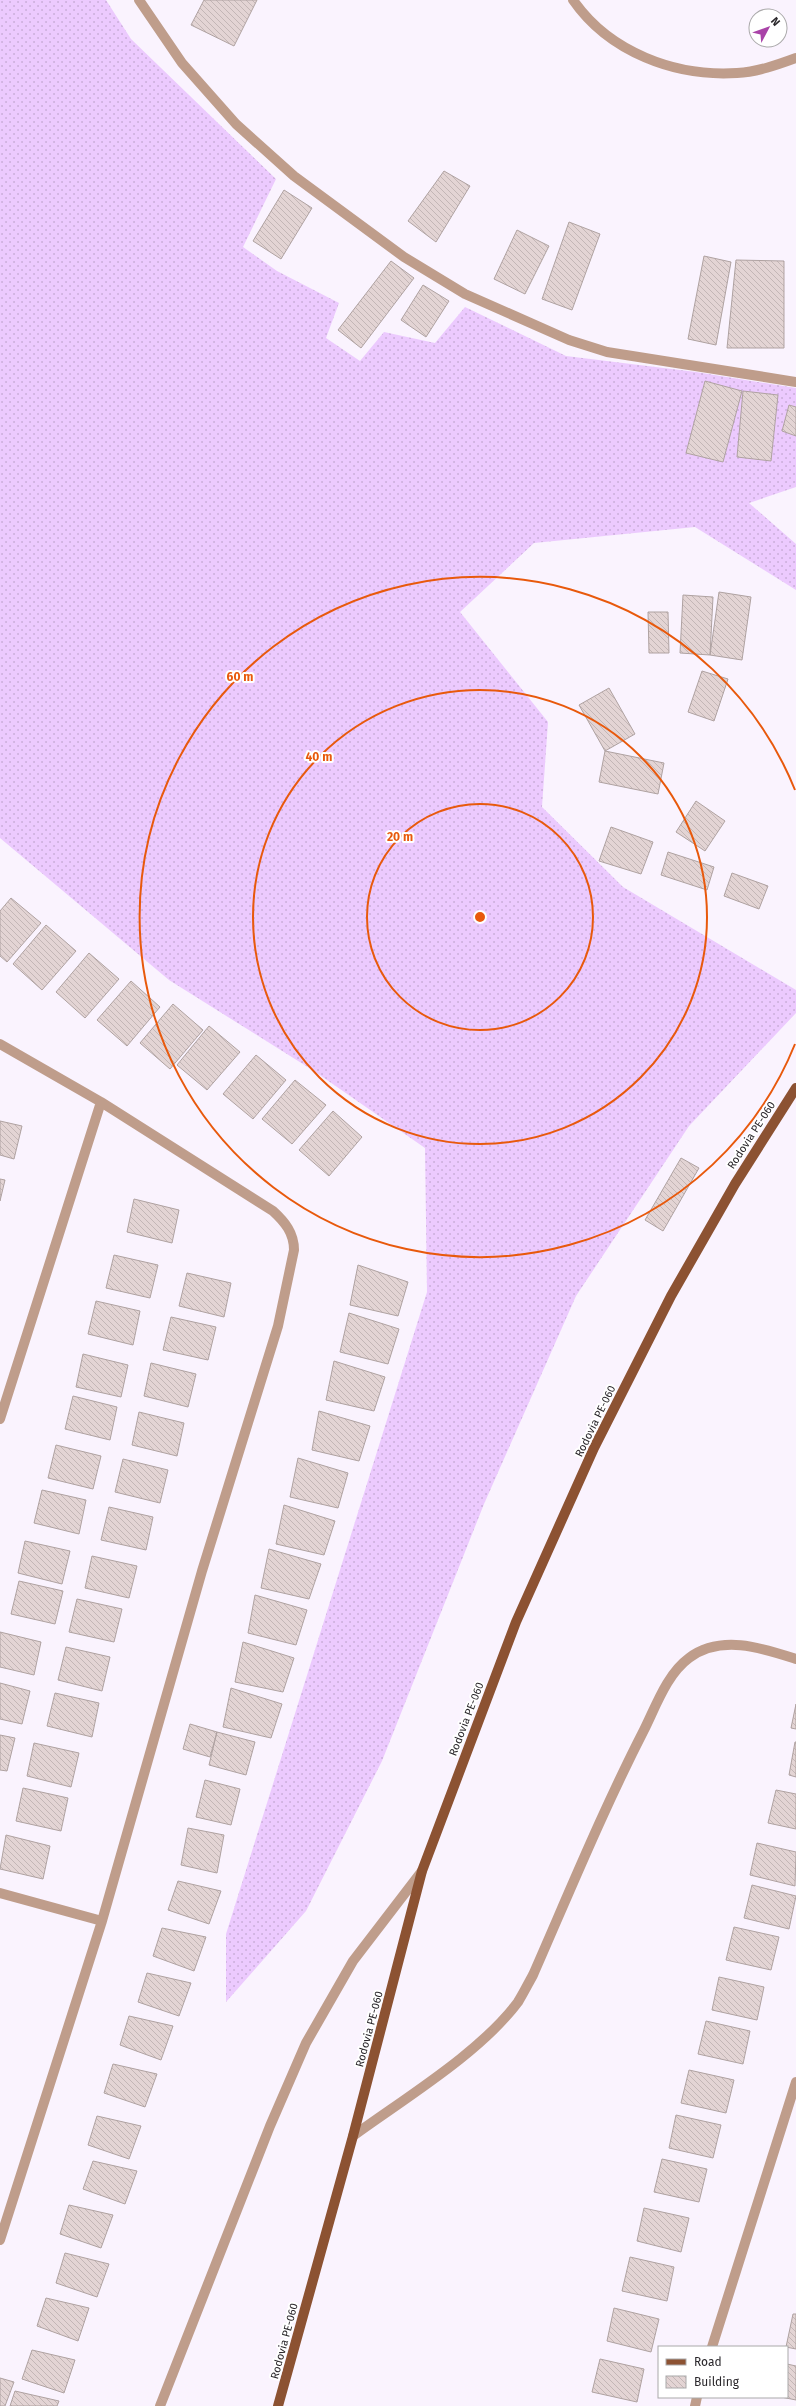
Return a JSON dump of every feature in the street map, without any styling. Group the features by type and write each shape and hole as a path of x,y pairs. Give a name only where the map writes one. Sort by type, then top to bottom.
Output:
{"main road":[{"name":"Rodovia PE-060","path":"278,2406 354,2136 422,1871 516,1622 594,1448 671,1296 735,1184 796,1088"}],"street":[{"path":"139,0 182,63 236,124 294,176 404,257 465,294 569,340 607,352 796,382"},
{"path":"572,0 579,9 610,38 638,55 672,67 701,72 737,73 761,70 796,58"},
{"path":"0,1044 101,1102 273,1211 288,1228 294,1242 294,1250 278,1326 202,1571 102,1921 0,2240"},
{"path":"0,1419 101,1102"},
{"path":"354,2136 463,2055 494,2029 518,2001 533,1975 623,1770 674,1673 688,1658 703,1650 720,1646 757,1646 796,1660"},
{"path":"160,2406 270,2126 306,2042 353,1961 422,1871"},
{"path":"0,1893 102,1921"},
{"path":"712,2346 796,2082"}],"shaded area":[{"path":"0,0 106,0 131,39 276,179 243,247 277,271 339,303 326,338 360,361 384,332 435,343 465,307 566,356 696,372 796,388 796,487 749,503 796,544 796,590 695,527 534,543 460,612 548,722 542,807 623,887 796,990 796,1013 689,1126 576,1296 484,1504 382,1761 306,1911 226,2002 226,1934 427,1292 425,1148 314,1071 169,980 0,838"}],"building":[{"path":"204,0 257,0 234,46 191,25"},
{"path":"444,171 470,186 436,242 408,221"},
{"path":"284,190 312,208 281,259 253,241"},
{"path":"569,222 600,234 572,310 542,299"},
{"path":"517,230 549,246 525,294 494,279"},
{"path":"704,256 731,262 716,345 688,339"},
{"path":"736,260 784,261 784,348 727,348"},
{"path":"391,261 414,278 361,348 338,330"},
{"path":"423,285 449,301 426,337 401,320"},
{"path":"705,381 742,391 723,462 686,453"},
{"path":"743,391 778,395 771,461 737,457"},
{"path":"789,405 796,407 796,436 782,431"},
{"path":"719,592 751,597 742,660 710,655"},
{"path":"683,595 713,597 710,655 680,653"},
{"path":"648,612 668,612 669,653 649,653"},
{"path":"702,671 728,679 714,721 688,712"},
{"path":"609,688 635,734 605,751 579,705"},
{"path":"605,751 664,763 658,794 599,782"},
{"path":"696,801 725,821 705,851 676,832"},
{"path":"611,827 653,842 641,874 599,861"},
{"path":"668,852 714,867 707,890 661,875"},
{"path":"732,873 768,886 759,909 724,896"},
{"path":"11,898 41,923 7,962 0,956 0,911"},
{"path":"46,925 76,951 42,990 13,964"},
{"path":"89,953 119,979 85,1018 56,992"},
{"path":"131,981 160,1007 127,1046 97,1020"},
{"path":"173,1004 203,1030 170,1069 140,1043"},
{"path":"209,1026 240,1052 207,1090 177,1065"},
{"path":"256,1055 286,1080 253,1119 223,1094"},
{"path":"295,1080 326,1105 292,1144 262,1119"},
{"path":"333,1111 362,1137 329,1176 299,1150"},
{"path":"0,1121 22,1126 14,1159 0,1155"},
{"path":"681,1158 699,1168 663,1231 645,1220"},
{"path":"0,1179 5,1180 0,1201"},
{"path":"134,1199 179,1210 172,1243 127,1232"},
{"path":"114,1255 158,1265 150,1298 106,1288"},
{"path":"358,1265 408,1282 398,1316 350,1305"},
{"path":"187,1273 231,1283 224,1317 179,1306"},
{"path":"96,1301 140,1311 133,1345 88,1334"},
{"path":"349,1313 399,1329 388,1364 340,1352"},
{"path":"171,1317 216,1327 208,1360 163,1350"},
{"path":"83,1354 128,1365 121,1397 76,1387"},
{"path":"334,1361 385,1377 374,1411 326,1400"},
{"path":"151,1363 196,1374 188,1407 144,1396"},
{"path":"73,1396 117,1407 110,1440 65,1429"},
{"path":"319,1411 370,1426 359,1461 312,1450"},
{"path":"139,1412 184,1423 177,1456 132,1445"},
{"path":"56,1445 101,1456 93,1489 48,1478"},
{"path":"298,1458 348,1473 338,1508 290,1497"},
{"path":"123,1459 168,1470 160,1503 115,1492"},
{"path":"42,1490 86,1500 79,1534 34,1523"},
{"path":"284,1505 335,1521 324,1555 276,1544"},
{"path":"109,1507 153,1517 146,1550 101,1540"},
{"path":"25,1541 70,1551 62,1584 18,1573"},
{"path":"269,1549 321,1564 309,1599 261,1588"},
{"path":"92,1556 137,1566 129,1598 85,1588"},
{"path":"19,1581 63,1591 55,1624 11,1614"},
{"path":"255,1595 307,1610 296,1645 248,1633"},
{"path":"77,1599 122,1609 114,1642 69,1632"},
{"path":"0,1632 41,1642 34,1675 0,1667"},
{"path":"243,1642 294,1658 283,1692 235,1682"},
{"path":"66,1647 110,1657 102,1691 58,1680"},
{"path":"0,1683 30,1691 22,1724 0,1719"},
{"path":"231,1688 282,1704 271,1738 223,1727"},
{"path":"55,1693 99,1703 92,1737 47,1726"},
{"path":"796,1704 796,1729 791,1728"},
{"path":"190,1724 217,1732 210,1757 183,1749"},
{"path":"217,1732 255,1742 246,1775 209,1765"},
{"path":"0,1735 15,1738 7,1771 0,1770"},
{"path":"796,1742 796,1777 789,1775"},
{"path":"34,1743 79,1753 71,1787 27,1776"},
{"path":"205,1780 240,1789 231,1825 196,1817"},
{"path":"23,1788 68,1798 61,1831 16,1821"},
{"path":"776,1790 796,1794 796,1829 768,1823"},
{"path":"188,1828 224,1835 217,1873 181,1865"},
{"path":"6,1835 50,1846 43,1879 0,1869"},
{"path":"757,1843 796,1852 795,1886 750,1875"},
{"path":"178,1881 221,1891 209,1924 168,1910"},
{"path":"752,1885 796,1896 789,1929 744,1918"},
{"path":"734,1927 779,1937 771,1970 726,1960"},
{"path":"162,1928 206,1937 194,1971 153,1956"},
{"path":"147,1973 191,1983 179,2016 138,2002"},
{"path":"719,1977 764,1987 757,2020 712,2010"},
{"path":"129,2016 173,2026 161,2060 120,2045"},
{"path":"706,2021 750,2031 743,2064 698,2054"},
{"path":"113,2064 157,2074 145,2107 104,2093"},
{"path":"689,2070 734,2080 726,2113 681,2103"},
{"path":"676,2115 721,2125 713,2158 669,2148"},
{"path":"97,2116 141,2126 129,2159 88,2145"},
{"path":"662,2159 707,2169 699,2202 654,2192"},
{"path":"93,2161 137,2171 125,2204 83,2189"},
{"path":"69,2205 113,2215 101,2248 60,2234"},
{"path":"644,2208 689,2218 681,2252 637,2241"},
{"path":"65,2253 109,2264 97,2297 56,2283"},
{"path":"630,2257 674,2267 667,2301 622,2291"},
{"path":"46,2298 89,2308 78,2341 37,2326"},
{"path":"614,2308 659,2319 651,2352 607,2341"},
{"path":"793,2314 796,2314 796,2349 786,2346"},
{"path":"32,2350 75,2360 64,2393 22,2379"},
{"path":"600,2359 644,2369 637,2402 592,2392"},
{"path":"788,2364 796,2366 796,2400 786,2398 788,2398"},
{"path":"0,2378 14,2382 5,2406 0,2406"},
{"path":"15,2391 59,2401 57,2406 10,2406"}]}
